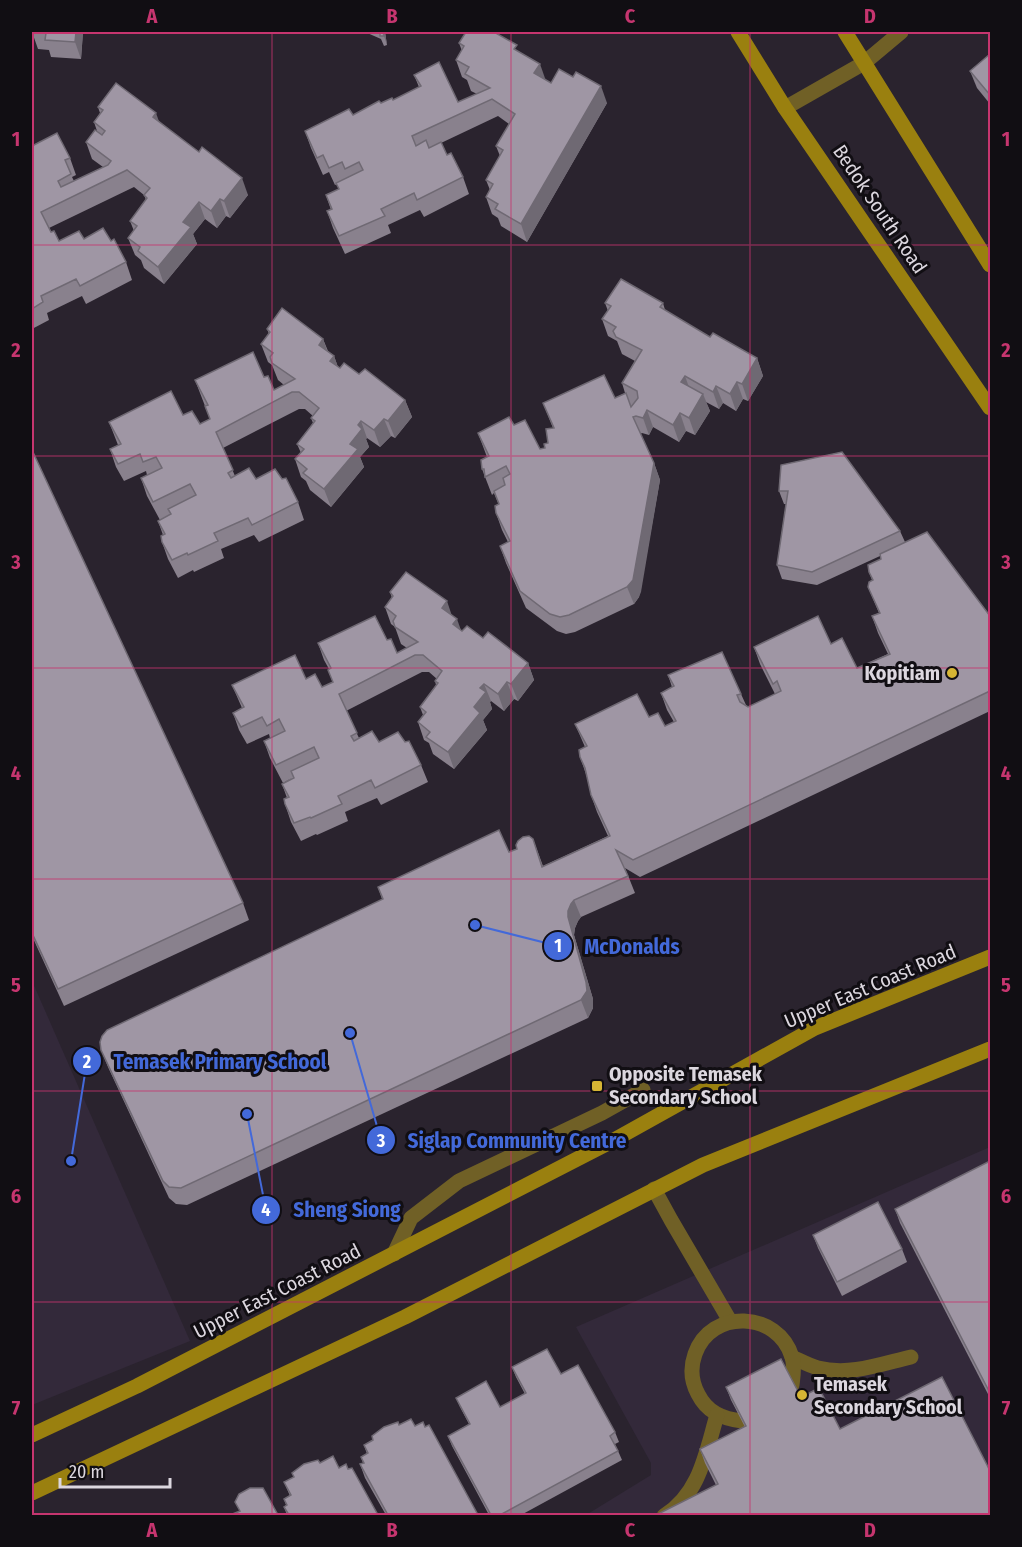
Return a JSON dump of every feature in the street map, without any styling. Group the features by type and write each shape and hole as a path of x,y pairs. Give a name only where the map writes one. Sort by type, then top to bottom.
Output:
{"main road":[{"name":"Bedok South Road","path":"738,32 785,108 990,408"},
{"path":"845,32 990,265"},
{"name":"Upper East Coast Road","path":"32,1435 138,1386 614,1140 815,1028 990,957"},
{"path":"32,1493 405,1317 703,1165 990,1049"}],"street":[{"path":"785,108 864,63 901,32"},
{"path":"394,1254 411,1218 459,1181 602,1113 643,1090"},
{"path":"654,1189 730,1321"},
{"path":"742,1421 728,1420 717,1415 701,1401 693,1384 691,1364 698,1345 712,1330 730,1321 750,1320 768,1327 783,1340 792,1358 794,1371 792,1385"},
{"path":"792,1358 817,1368 837,1371 857,1370 911,1357"},
{"path":"664,1515 688,1494 699,1474 717,1415"}],"shaded area":[{"path":"32,981 190,1341 32,1405"},
{"name":"Temasek Secondary School","path":"990,1147 990,1515 586,1515 651,1475 651,1463 576,1327"}],"building":[{"path":"32,32 76,32 75,42 45,40 46,33"},
{"path":"466,32 494,32 517,45 514,49 540,64 534,73 551,83 559,69 573,77 576,72 601,86 521,224 495,209 498,204 486,197 493,184 486,180 503,150 496,146 515,114 492,99 412,136 416,146 426,140 429,148 441,142 447,155 451,153 463,177 417,200 414,193 381,209 385,216 339,236 327,211 332,209 326,195 339,189 336,183 363,170 359,162 345,169 342,162 329,168 323,155 317,158 305,131 349,109 353,115 379,101 381,103 392,98 393,100 421,86 414,75 439,62 458,102 490,88 465,74 469,67 456,60 464,46 459,43"},
{"path":"990,54 990,95 970,71"},
{"path":"116,83 156,113 153,117 199,152 202,147 242,178 224,201 220,199 211,211 199,202 183,222 191,227 158,267 138,251 140,247 128,238 137,226 130,221 147,198 144,195 150,188 127,170 41,212 51,232 54,231 59,241 79,231 84,239 103,228 111,241 114,239 126,262 80,286 76,279 41,296 43,302 32,309 32,146 57,133 70,158 65,160 71,174 58,181 61,187 108,165 111,161 86,142 95,130 102,135 105,131 94,122 103,110 98,107"},
{"path":"621,279 663,303 660,307 710,337 713,333 757,358 742,384 737,382 730,394 716,386 713,392 685,376 681,382 703,394 689,418 680,413 673,425 647,410 643,418 633,417 654,463 633,580 627,587 569,615 560,617 550,614 520,591 500,546 510,541 496,513 495,506 499,504 494,491 505,485 503,478 510,474 506,466 485,477 481,460 489,456 478,433 509,417 514,425 525,420 540,449 545,448 544,444 548,443 546,429 554,428 543,403 604,375 615,398 626,393 631,407 638,398 637,391 622,383 642,350 616,337 613,331 616,327 602,319 611,306 605,303"},
{"path":"282,308 323,339 319,345 334,356 330,361 340,368 344,363 359,374 365,369 405,400 388,421 384,419 374,430 361,421 358,425 362,429 350,444 358,449 324,489 303,473 307,469 295,459 304,449 297,444 315,421 311,418 319,408 299,392 292,392 216,432 233,470 228,473 231,478 249,468 256,479 275,469 282,479 286,478 298,502 252,525 248,518 214,533 218,541 172,560 162,542 161,536 165,534 158,521 171,514 168,509 196,495 190,484 153,502 141,478 162,468 156,457 143,462 140,454 118,464 110,449 121,444 109,422 171,391 183,415 192,411 200,424 210,419 205,406 208,405 195,380 253,352 264,377 268,376 274,390 295,379 272,363 270,357 273,353 261,344 270,332 267,329"},
{"path":"32,450 243,903 58,989 32,933"},
{"path":"842,452 900,531 812,572 777,565 788,491 779,491 781,465"},
{"path":"927,532 990,616 990,691 633,860 616,850 628,876 574,900 568,911 586,982 587,991 581,1000 181,1188 169,1187 163,1181 101,1050 100,1042 107,1030 383,899 378,887 499,830 509,852 517,849 518,841 523,837 529,836 533,839 542,867 610,836 591,795 579,750 587,746 575,724 637,694 649,717 658,713 665,726 676,721 661,693 674,686 668,675 722,652 741,694 737,695 740,702 748,707 781,691 777,681 773,684 754,647 818,616 831,644 842,638 857,668 890,654 872,616 880,613 868,587 869,582 873,580 868,565 881,559 880,554"},
{"path":"406,572 447,601 442,608 457,619 453,624 462,631 467,626 483,638 488,632 528,663 511,684 507,682 498,694 484,684 480,688 486,692 474,707 480,713 448,752 426,737 430,732 418,722 426,712 420,707 438,683 435,681 442,671 423,655 415,655 339,694 357,733 351,736 354,741 372,731 379,742 398,732 405,742 409,741 421,765 375,788 371,780 338,796 342,804 294,823 285,804 284,799 289,797 282,784 294,778 291,771 319,758 314,747 276,765 264,741 285,731 279,719 267,726 262,717 241,727 233,713 244,707 232,685 295,655 306,679 315,674 322,687 333,682 328,670 331,668 318,643 375,616 387,640 391,639 397,653 418,642 395,627 393,621 396,616 385,607 393,596 390,592"},
{"path":"990,1161 990,1393 895,1209"},
{"path":"878,1202 902,1249 837,1282 813,1235"},
{"path":"547,1349 561,1374 578,1365 615,1432 610,1436 618,1451 500,1515 491,1515 448,1436 470,1424 456,1398 486,1381 500,1407 526,1393 512,1367"},
{"path":"781,1359 801,1397 819,1388 840,1429 942,1377 990,1471 990,1515 656,1515 718,1484 700,1449 746,1426 726,1387"},
{"path":"411,1419 415,1426 423,1422 425,1427 429,1425 478,1515 388,1515 360,1464 364,1463 361,1457 368,1453 364,1445 373,1440 372,1436 384,1427 398,1422 399,1425"},
{"path":"333,1456 339,1468 346,1464 348,1469 352,1468 378,1515 289,1515 284,1507 287,1505 284,1499 291,1495 284,1482 294,1477 292,1473 304,1464 318,1460 320,1463"},
{"path":"250,1488 263,1488 278,1515 230,1515 240,1511 235,1502 239,1494"}],"place":[{"name":"Kopitiam","path":"952,673"},
{"name":"McDonalds","path":"475,925"},
{"name":"Siglap Community Centre","path":"350,1033"},
{"name":"Opposite Temasek Secondary School","path":"597,1086"},
{"name":"Sheng Siong","path":"247,1114"},
{"name":"Temasek Primary School","path":"71,1161"},
{"name":"Temasek Secondary School","path":"802,1395"}]}
